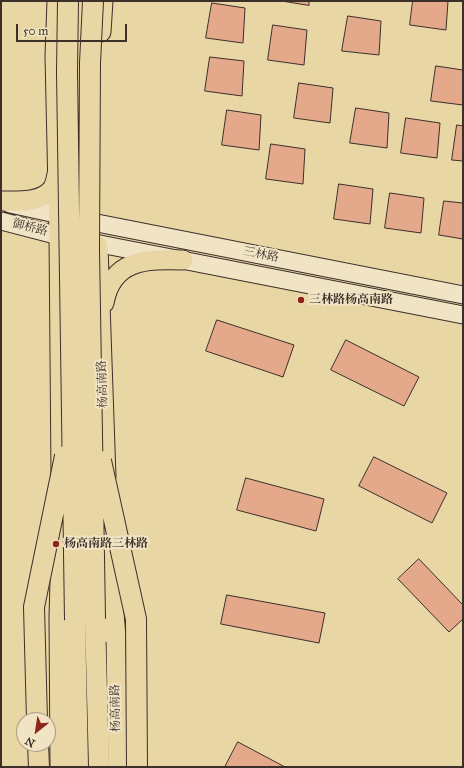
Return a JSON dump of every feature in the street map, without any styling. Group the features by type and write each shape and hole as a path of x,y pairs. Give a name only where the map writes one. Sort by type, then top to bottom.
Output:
{"highway":[{"name":"杨高南路","path":"68,1 67,72 72,418 85,619 99,767"},
{"name":"杨高南路","path":"78,767 92,419 89,241 90,63 93,1"},
{"path":"37,712 34,607 72,418"},
{"path":"92,419 136,618 137,767"},
{"path":"85,619 116,636"},
{"path":"38,752 38,767"}],"main road":[{"path":"57,1 55,56 59,236 61,544 59,617 60,767"},
{"name":"杨高南路","path":"103,1 100,57 97,223 108,538 116,636 118,767"},
{"path":"1,201 22,201 38,198 52,189 58,173"},
{"name":"御桥路","path":"1,201 58,215"},
{"name":"三林路","path":"58,215 463,295"},
{"name":"御桥路","path":"1,221 59,236"},
{"name":"三林路","path":"59,236 463,315"},
{"path":"101,318 106,294 111,282 121,270 132,264 146,261 161,259 183,260"}],"building":[{"path":"282,1 309,1 309,5"},
{"path":"413,1 448,1 446,30 410,25"},
{"path":"212,3 245,8 243,43 206,38"},
{"path":"348,16 381,21 379,55 342,51"},
{"path":"273,25 307,30 304,65 268,60"},
{"path":"210,57 244,61 242,96 205,91"},
{"path":"436,66 463,70 463,105 431,101"},
{"path":"299,83 333,88 330,123 294,118"},
{"path":"356,108 389,113 387,148 350,143"},
{"path":"227,110 261,115 259,150 222,145"},
{"path":"406,118 440,123 437,158 401,153"},
{"path":"457,125 463,126 463,161 452,160"},
{"path":"271,144 305,149 303,184 266,179"},
{"path":"339,184 373,189 370,224 334,219"},
{"path":"390,193 424,198 421,233 385,228"},
{"path":"444,201 463,203 463,239 439,235"},
{"path":"217,320 294,345 283,377 206,351"},
{"path":"346,340 419,377 404,406 331,370"},
{"path":"374,457 447,493 432,523 359,486"},
{"path":"246,478 324,499 316,531 237,510"},
{"path":"419,559 463,605 463,619 449,632 398,579"},
{"path":"227,595 325,613 319,643 221,624"},
{"path":"238,742 285,767 225,767"}],"place":[{"name":"三林路杨高南路","path":"301,300"},
{"name":"杨高南路三林路","path":"56,544"}]}
